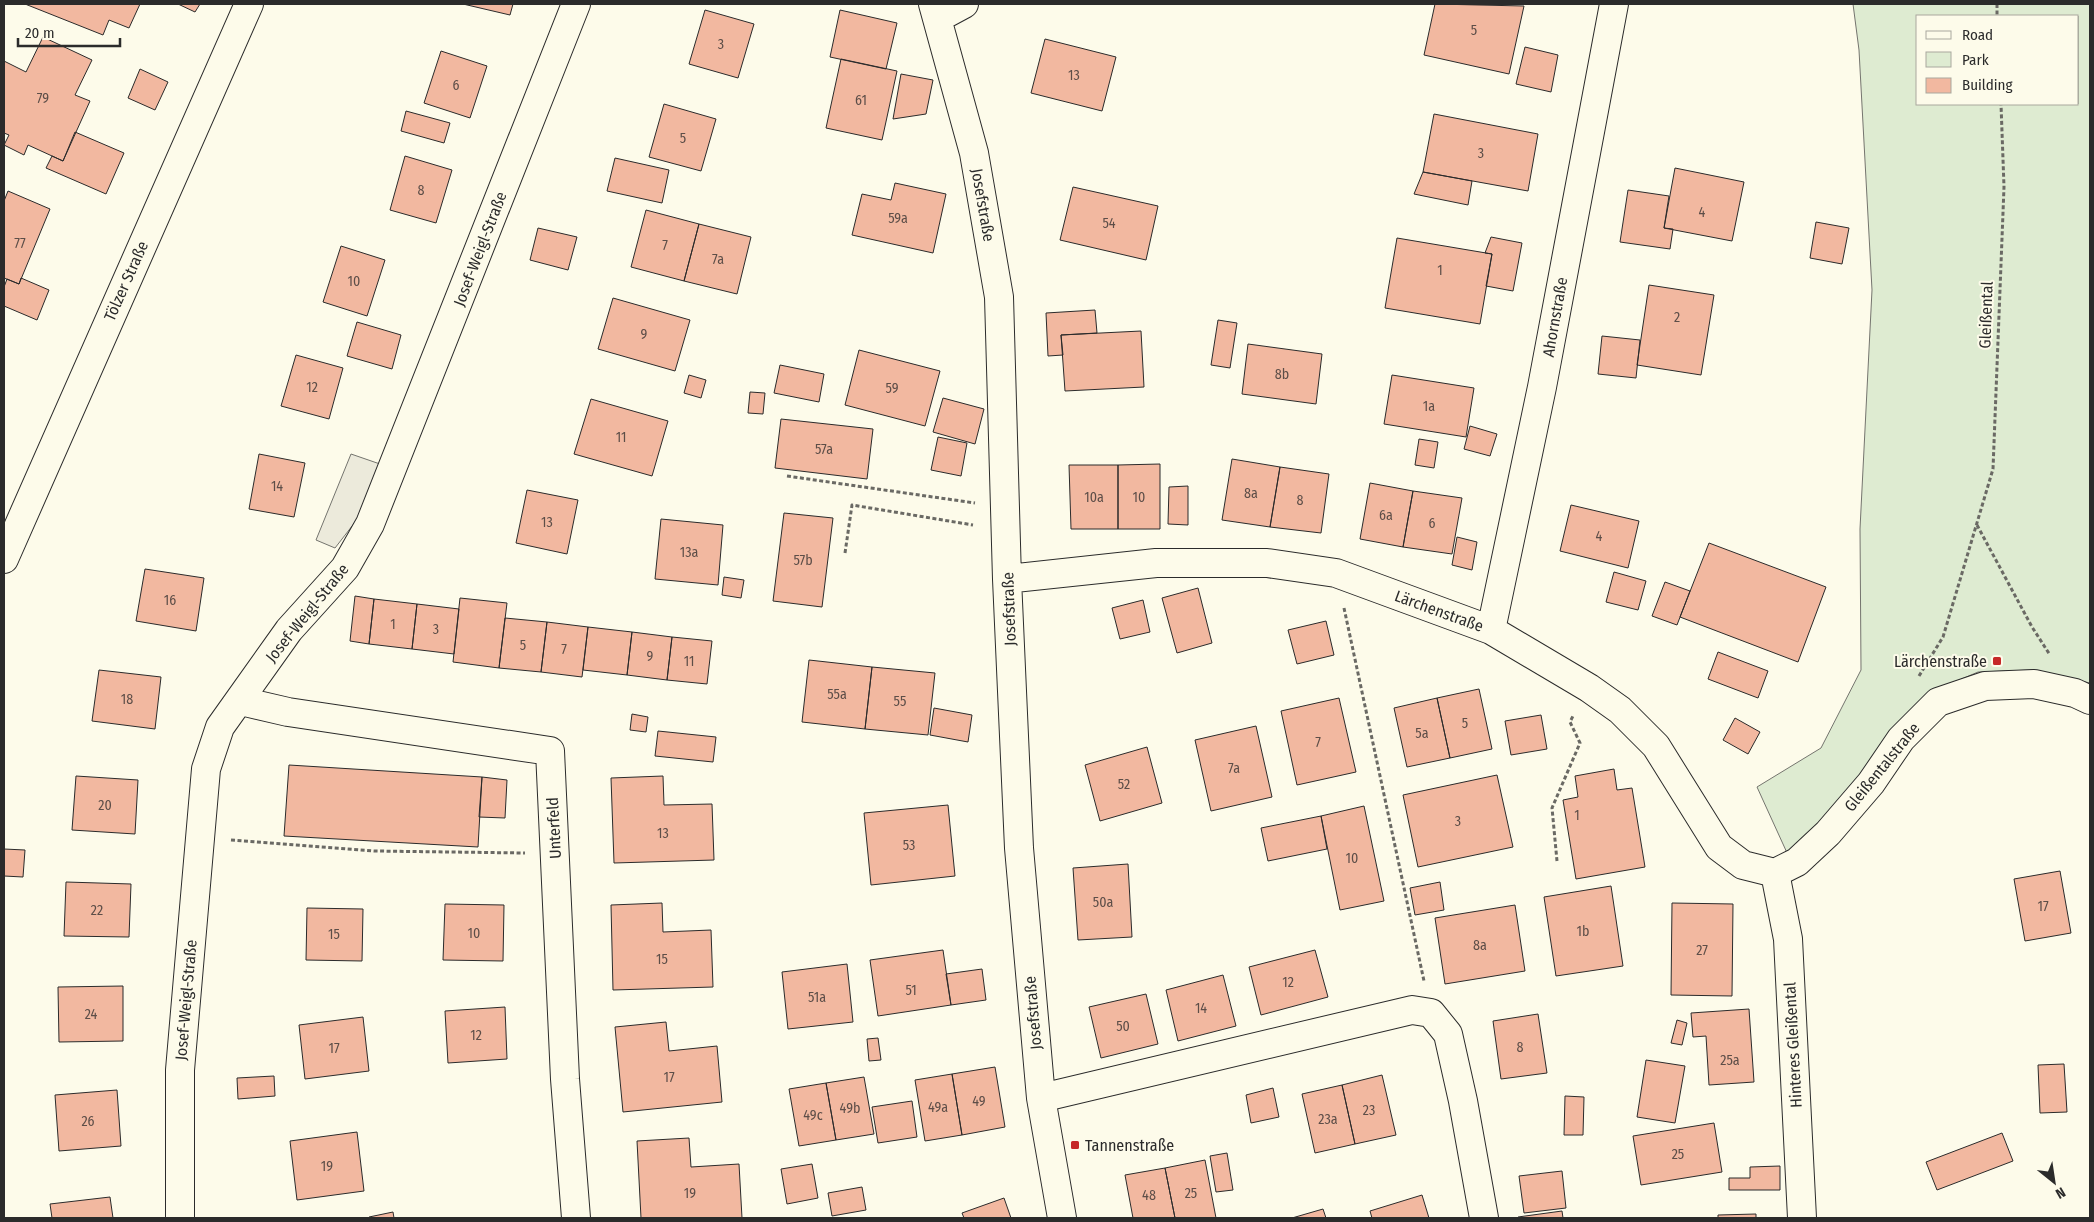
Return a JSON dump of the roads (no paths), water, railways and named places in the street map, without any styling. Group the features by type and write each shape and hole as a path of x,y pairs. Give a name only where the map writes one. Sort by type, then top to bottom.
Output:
{"street":[{"name":"Tölzer Straße","path":"4,559 249,4"},
{"name":"Josef-Weigl-Straße","path":"180,1218 180,1070 206,769 220,727 241,701 289,630 345,568 370,524 576,4"},
{"path":"936,11 964,4"},
{"name":"Ahornstraße","path":"1491,630 1542,387 1614,4"},
{"name":"Josefstraße","path":"936,11 974,153 1000,298 1007,579 1019,848 1041,1098 1062,1218"},
{"name":"Lärchenstraße","path":"1007,579 1156,563 1267,563 1336,573 1491,630 1589,688 1620,710 1656,746 1719,847 1743,865 1775,873"},
{"name":"Gleißentalstraße","path":"1775,873 1797,862 1828,834 1871,783 1901,739 1938,702 1985,686 2034,684 2083,697"},
{"name":"Unterfeld","path":"241,701 288,712 550,750 565,1079 576,1218"},
{"name":"Hinteres Gleißental","path":"1775,873 1788,939 1802,1218"},
{"path":"1041,1098 1412,1010 1431,1014 1448,1034 1463,1101 1484,1218"}],"place":[{"name":"Lärchenstraße","path":"1997,661"},
{"name":"Tannenstraße","path":"1075,1145"}]}
